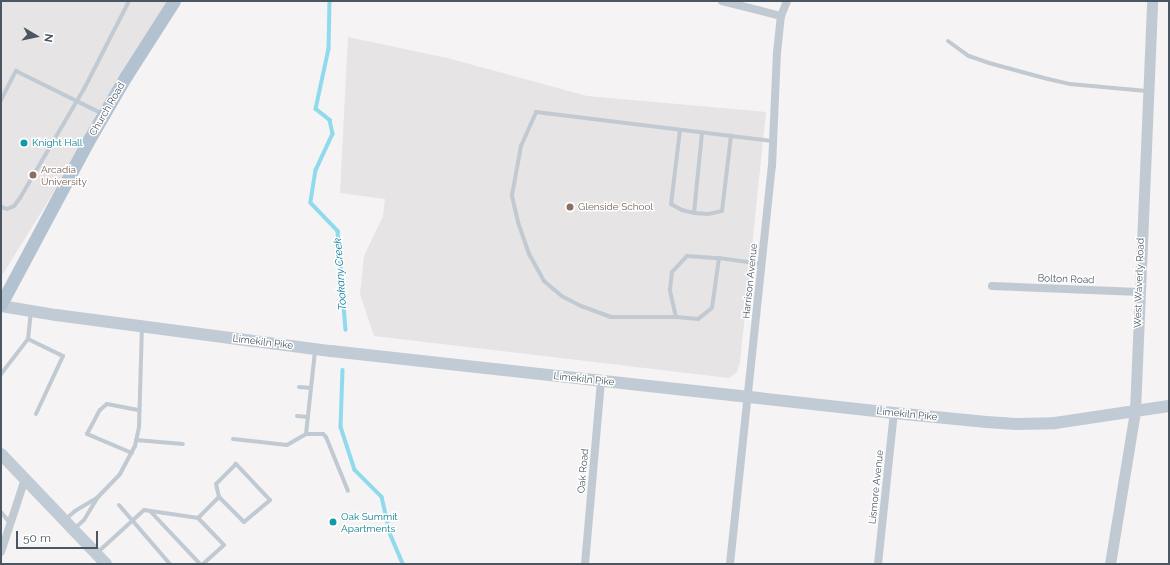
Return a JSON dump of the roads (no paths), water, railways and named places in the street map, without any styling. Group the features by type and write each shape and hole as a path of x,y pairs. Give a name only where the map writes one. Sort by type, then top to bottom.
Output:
{"main road":[{"name":"Church Road","path":"1,305 104,114 174,1"},
{"name":"Limekiln Pike","path":"1,305 31,311 142,327 315,349 894,413 1016,424 1055,422 1169,406"},
{"path":"1,454 106,564"}],"street":[{"path":"722,1 781,16"},
{"name":"Harrison Avenue","path":"730,564 762,264 773,141 777,53 781,16 788,1"},
{"name":"West Waverly Road","path":"1110,564 1134,411 1152,1"},
{"name":"Bolton Road","path":"992,286 1139,292"},
{"name":"Oak Road","path":"585,564 601,381"},
{"name":"Lismore Avenue","path":"878,564 894,413"},
{"path":"1,552 25,478"}],"lane":[{"path":"1,207 7,209 14,206 20,198 77,100 130,1"},
{"path":"948,41 969,56 989,64 1048,79 1070,84 1148,91"},
{"path":"1,100 16,71 104,114"},
{"path":"719,258 712,308 698,319 676,317 612,317 583,307 563,297 544,281 529,254 518,222 512,195 521,146 536,112 773,141"},
{"path":"680,130 671,204 682,210 694,213 708,214 722,211 731,136"},
{"path":"694,213 702,133"},
{"path":"676,317 670,290 672,272 687,256 719,258 762,264"},
{"path":"1,374 28,340 31,311"},
{"path":"74,530 84,520 97,498 120,474 132,453 136,440 139,410 142,327"},
{"path":"28,340 63,356 36,414"},
{"path":"306,434 315,349"},
{"path":"299,387 311,388"},
{"path":"132,453 87,434 100,410 107,404 139,410"},
{"path":"297,416 308,418"},
{"path":"233,439 287,445 306,434 323,434 326,436 348,491"},
{"path":"136,440 183,444"},
{"path":"236,464 270,500 244,522 219,497 216,484 236,464"},
{"path":"198,518 219,497"},
{"path":"65,520 75,511 97,498"},
{"path":"119,505 170,564"},
{"path":"96,554 144,510 198,518 224,545 203,564"},
{"path":"151,511 200,564"},
{"path":"1,512 10,523"}],"waterway":[{"name":"Tookany Creek","path":"330,1 329,49 316,109 330,120 333,134 316,170 311,203 338,231 346,330"},
{"name":"Tookany Creek","path":"343,370 341,427 355,470 382,497 390,533 403,564"}],"place":[{"name":"Knight Hall","path":"24,143"},
{"name":"Arcadia University","path":"33,175"},
{"name":"Glenside School","path":"570,207"},
{"name":"Oak Summit Apartments","path":"333,522"}]}
